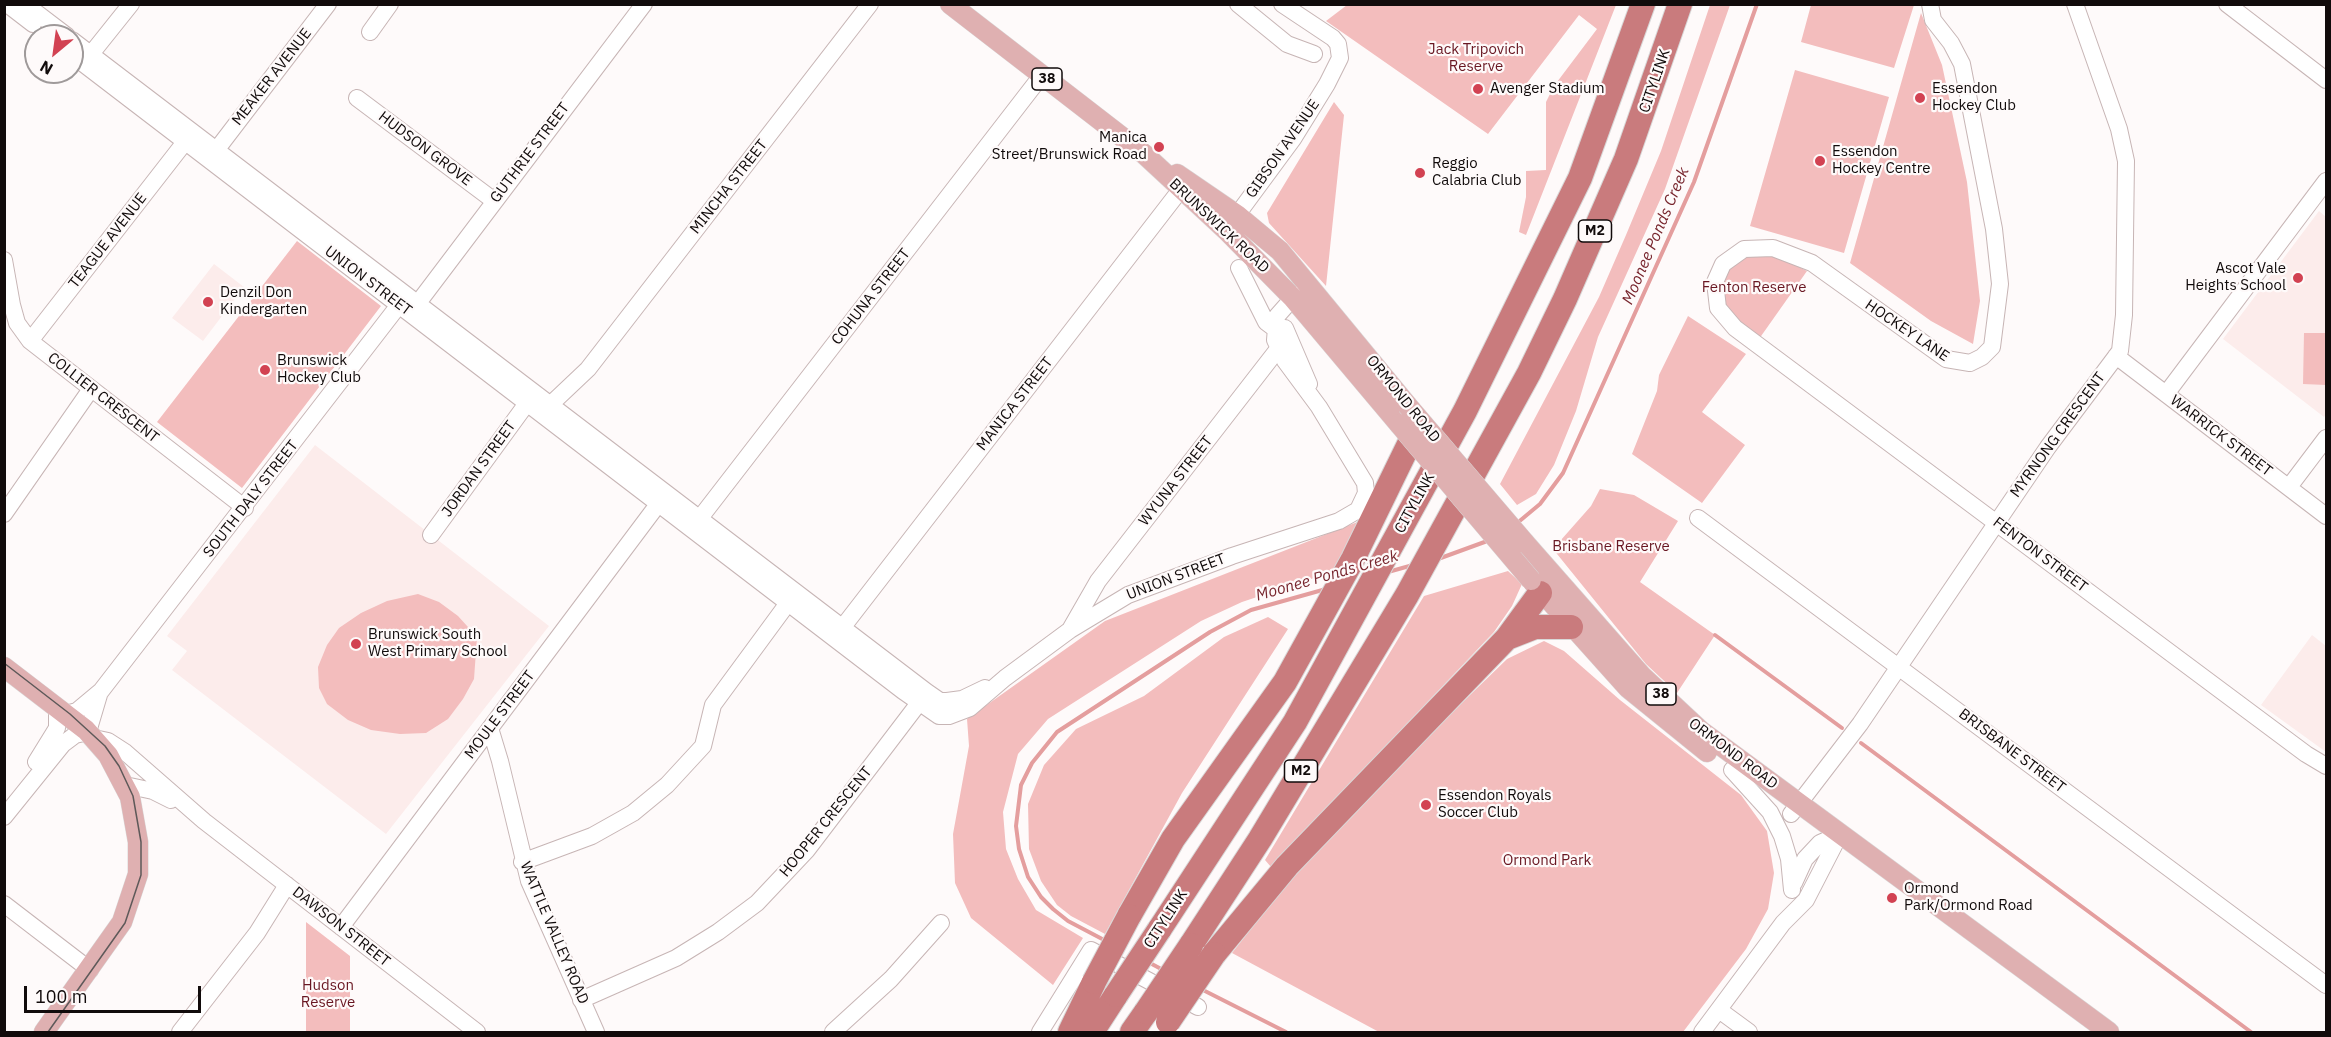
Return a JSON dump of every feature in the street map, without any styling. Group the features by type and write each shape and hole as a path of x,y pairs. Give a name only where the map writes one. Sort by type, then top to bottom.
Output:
{"highway":[{"name":"CITYLINK","path":"1092,1032 1295,722 1465,411 1551,240 1594,142 1643,4"},
{"name":"CITYLINK","path":"1132,1032 1260,839 1407,595 1529,373 1565,299 1626,159 1680,4"},
{"path":"1070,1032 1129,916 1173,839 1285,682 1322,617 1394,478 1404,469 1420,443"},
{"path":"1164,1027 1214,954 1287,866 1507,639 1542,578"},
{"path":"1507,639 1535,627 1546,625 1571,627"}],"main road":[{"name":"BRUNSWICK ROAD","path":"950,4 1232,222 1296,301"},
{"name":"BRUNSWICK ROAD","path":"1232,222 1256,229 1307,280"},
{"name":"ORMOND ROAD","path":"1307,280 1407,405 1420,443"},
{"name":"ORMOND ROAD","path":"1296,301 1542,578 1676,710 1834,840 2088,1032"},
{"name":"ORMOND ROAD","path":"1542,578 1571,627 1628,688 1732,770 1795,808"},
{"name":"DAWSON STREET","path":"4,667 91,735"},
{"path":"44,1032 122,922 138,874 136,827 125,784 91,735"},
{"name":"ORMOND ROAD","path":"1834,840 2109,1032"}],"street":[{"path":"7,4 33,24"},
{"path":"25,4 51,24"},
{"path":"91,54 130,4"},
{"name":"MEAKER AVENUE","path":"212,154 328,4"},
{"path":"370,32 390,4"},
{"name":"GUTHRIE STREET","path":"418,303 493,200 644,4"},
{"name":"MINCHA STREET","path":"551,404 588,369 870,4"},
{"path":"1238,4 1293,48 1314,54"},
{"name":"GIBSON AVENUE","path":"1232,222 1293,139 1337,67 1340,58 1338,44 1282,4"},
{"name":"HOCKEY LANE","path":"1755,342 1724,318 1716,300 1715,282 1718,273 1730,256 1744,249 1762,246 1786,251 1812,263 1946,359 1970,363 1982,357 1992,347 2000,284 1994,229 1962,64 1951,43 1933,20 1930,4"},
{"path":"2227,4 2245,11 2326,80"},
{"name":"MYRNONG CRESCENT","path":"1795,808 1860,724 1996,523 2116,356 2122,341 2126,160 2119,129 2073,7"},
{"name":"UNION STREET","path":"84,49 399,305 531,398 551,404 700,519 758,571 788,603 923,698"},
{"name":"UNION STREET","path":"84,64 185,142 212,154 418,303 658,503 842,628 923,698 939,716 964,712 1005,678 1111,603 1148,586 1339,521 1353,514 1362,505"},
{"name":"COHUNA STREET","path":"700,519 1042,75"},
{"name":"HUDSON GROVE","path":"357,98 493,200"},
{"name":"TEAGUE AVENUE","path":"30,341 185,142"},
{"path":"2166,394 2326,181"},
{"name":"MANICA STREET","path":"842,628 1184,185"},
{"name":"COLLIER CRESCENT","path":"4,260 17,323 30,341 245,508"},
{"name":"BRUNSWICK ROAD","path":"1239,267 1266,322 1279,337 1318,407 1365,483 1366,493 1362,505"},
{"path":"1279,337 1277,316 1296,301 1307,280"},
{"name":"SOUTH DALY STREET","path":"62,711 77,711 101,691 245,508 399,305"},
{"name":"WYUNA STREET","path":"1070,630 1098,581 1279,337"},
{"name":"FENTON STREET","path":"1755,342 2306,754 2326,766"},
{"name":"WARRICK STREET","path":"2116,356 2326,516"},
{"name":"MINCHA STREET","path":"564,415 588,369"},
{"path":"4,514 91,388"},
{"name":"JORDAN STREET","path":"431,535 531,398"},
{"path":"2289,487 2326,438"},
{"name":"MOULE STREET","path":"341,927 658,503"},
{"name":"BRISBANE STREET","path":"1698,518 2326,985"},
{"path":"522,862 592,836 633,813 667,785 703,746 717,699 788,603"},
{"name":"SOUTH DALY STREET","path":"91,735 91,714 101,691"},
{"name":"HOOPER CRESCENT","path":"581,1000 645,974 676,958 718,932 756,903 807,850 923,698"},
{"path":"4,803 53,737 62,711"},
{"name":"WATTLE VALLEY ROAD","path":"490,728 501,761 522,862 596,1032"},
{"path":"4,817 63,744 75,735 91,735"},
{"name":"DAWSON STREET","path":"91,735 108,741 126,752 204,821 477,1032"},
{"path":"1732,770 1770,812 1782,836 1789,859 1792,890"},
{"name":"DAWSON STREET","path":"125,784 153,790 204,821"},
{"path":"1783,923 1801,864 1834,840"},
{"path":"1702,1032 1783,923 1806,900 1834,840"},
{"path":"180,1032 291,889"},
{"path":"4,904 90,970"},
{"path":"833,1032 891,980 940,923"},
{"path":"1041,1032 1091,950 1198,1007"},
{"path":"1719,1010 1749,1032"}],"shaded area":[{"name":"Ascot Vale Heights School","path":"2319,211 2326,217 2326,414 2324,417 2223,339"},
{"name":"Denzil Don Kindergarten","path":"214,264 244,287 203,341 172,318"},
{"name":"Brunswick South West Primary School","path":"315,445 549,626 386,834 172,670 187,651 167,636"},
{"path":"2312,635 2326,646 2326,752 2261,705"}],"green space":[{"name":"Jack Tripovich Reserve","path":"1347,5 1616,5 1526,235 1519,232 1526,197 1526,171 1546,170 1546,102 1554,86 1597,29 1579,15 1488,134 1326,21"},
{"path":"1710,5 1730,5 1665,189 1598,337 1576,411 1554,465 1536,494 1517,505 1500,484 1599,297 1661,151"},
{"path":"1811,5 1914,5 1894,68 1801,42"},
{"path":"1921,13 1942,65 1967,182 1980,301 1973,344 1931,321 1850,263"},
{"name":"Essendon Hockey Centre","path":"1795,70 1889,97 1844,253 1750,226"},
{"path":"1334,102 1344,115 1326,286 1269,223 1267,213"},
{"name":"Brunswick Hockey Club","path":"297,241 381,306 242,488 157,422"},
{"name":"Fenton Reserve","path":"1770,253 1807,271 1759,339 1725,310 1720,291 1726,270 1741,256"},
{"path":"1688,316 1746,354 1702,412 1745,445 1702,503 1632,454 1657,391 1659,375"},
{"path":"2304,333 2326,333 2326,385 2303,384"},
{"name":"Brisbane Reserve","path":"1600,489 1634,495 1678,521 1640,582 1715,635 1677,693 1646,664 1553,549 1591,506"},
{"path":"1360,521 1335,571 1242,602 1201,621 1048,719 1018,754 1003,812 1006,849 1018,879 1036,910 1083,938 1053,985 971,918 955,883 953,834 969,746 967,719 1105,621"},
{"path":"1508,571 1522,584 1512,606 1494,632 1271,867 1265,860 1424,596"},
{"path":"418,594 439,602 458,616 477,637 474,679 463,699 448,719 426,733 400,734 371,730 348,720 327,704 319,688 318,667 327,645 339,628 361,613 387,601"},
{"path":"1268,617 1288,629 1182,793 1105,934 1071,916 1057,905 1041,881 1029,849 1028,804 1044,765 1076,729 1144,696 1224,637"},
{"name":"Ormond Park","path":"1544,641 1564,651 1620,700 1741,795 1767,831 1774,873 1768,909 1746,949 1683,1032 1379,1032 1232,953 1318,843 1507,659"},
{"name":"Hudson Reserve","path":"306,922 350,956 350,1032 306,1032"}],"waterway":[{"name":"Moonee Ponds Creek","path":"1516,524 1540,504 1563,473 1694,182 1757,4"},
{"name":"Moonee Ponds Creek","path":"1438,559 1490,540"},
{"name":"Moonee Ponds Creek","path":"1388,572 1413,565"},
{"name":"Moonee Ponds Creek","path":"1106,941 1068,921 1053,909 1041,897 1028,877 1019,849 1016,826 1021,785 1032,763 1057,732 1210,632 1251,610 1326,589"},
{"path":"1715,635 1842,728"},
{"path":"1861,743 2251,1032"},
{"name":"Moonee Ponds Creek","path":"1148,962 1165,971"},
{"name":"Moonee Ponds Creek","path":"1201,989 1286,1032"}],"tram line":[{"path":"4,663 70,714 105,746 119,766 133,796 141,842 141,875 125,923 48,1032"}],"place":[{"name":"Avenger Stadium","path":"1478,89"},
{"name":"Essendon Hockey Club","path":"1920,98"},
{"name":"Manica Street/Brunswick Road","path":"1159,147"},
{"name":"Essendon Hockey Centre","path":"1820,161"},
{"name":"Reggio Calabria Club","path":"1420,173"},
{"name":"Ascot Vale Heights School","path":"2298,278"},
{"name":"Denzil Don Kindergarten","path":"208,302"},
{"name":"Brunswick Hockey Club","path":"265,370"},
{"name":"Brunswick South West Primary School","path":"356,644"},
{"name":"Essendon Royals Soccer Club","path":"1426,805"},
{"name":"Ormond Park/Ormond Road","path":"1892,898"}]}
